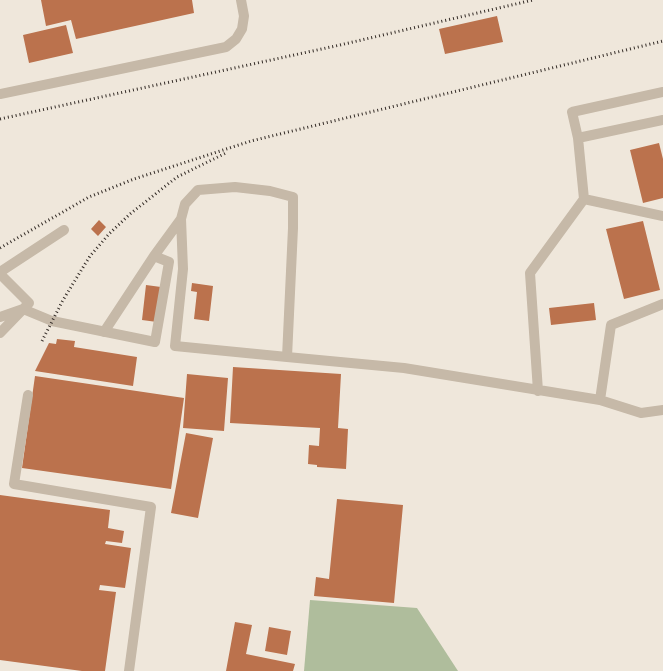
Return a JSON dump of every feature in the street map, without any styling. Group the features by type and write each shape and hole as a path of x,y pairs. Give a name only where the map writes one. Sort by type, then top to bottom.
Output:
{"street":[{"path":"0,94 226,47 236,39 242,29 244,16 241,0"},
{"path":"538,390 530,273 584,199 578,138 572,112 663,92"},
{"path":"578,138 663,120"},
{"path":"287,358 293,197 270,191 235,187 198,190 185,204 181,219 183,269 175,346 287,358 404,368 600,400 641,413 663,410"},
{"path":"584,199 663,216"},
{"path":"104,332 154,256 181,219"},
{"path":"0,333 29,303 0,273 64,230"},
{"path":"0,317 23,309 52,321 155,342 169,262 154,256"},
{"path":"600,400 611,325 663,304"},
{"path":"28,395 14,484 151,507 129,671"}],"green space":[{"path":"310,600 417,608 458,671 304,671"}],"building":[{"path":"41,0 192,0 194,13 76,39 71,20 46,26"},
{"path":"497,16 503,42 445,54 439,29"},
{"path":"66,25 73,53 29,63 23,35"},
{"path":"659,143 663,159 663,198 643,203 630,150"},
{"path":"99,220 106,227 98,236 91,229"},
{"path":"643,221 660,290 624,299 606,229"},
{"path":"192,283 213,286 209,321 194,319 197,292 191,291"},
{"path":"146,285 161,287 157,322 142,320"},
{"path":"594,303 596,320 551,325 549,308"},
{"path":"57,339 75,341 74,347 137,357 133,386 35,371 49,343 56,344"},
{"path":"233,367 341,374 338,428 348,429 346,469 317,467 317,465 308,464 309,445 319,446 320,428 230,423"},
{"path":"187,374 228,378 224,431 183,428"},
{"path":"35,376 184,398 171,489 22,468"},
{"path":"186,433 213,438 198,518 171,513"},
{"path":"0,495 110,510 108,528 124,531 122,543 106,541 105,544 131,548 125,588 100,585 99,590 116,592 105,671 82,671 0,660"},
{"path":"337,499 403,505 394,603 314,596 316,577 329,579"},
{"path":"235,622 252,625 246,654 295,664 293,671 226,671"},
{"path":"269,627 291,631 287,655 265,651"}],"railway":[{"path":"0,119 340,45 533,0"},
{"path":"0,248 89,197 134,179 251,141 663,41"},
{"path":"42,341 63,300 90,256 109,234 130,214 177,177 226,153"}]}
